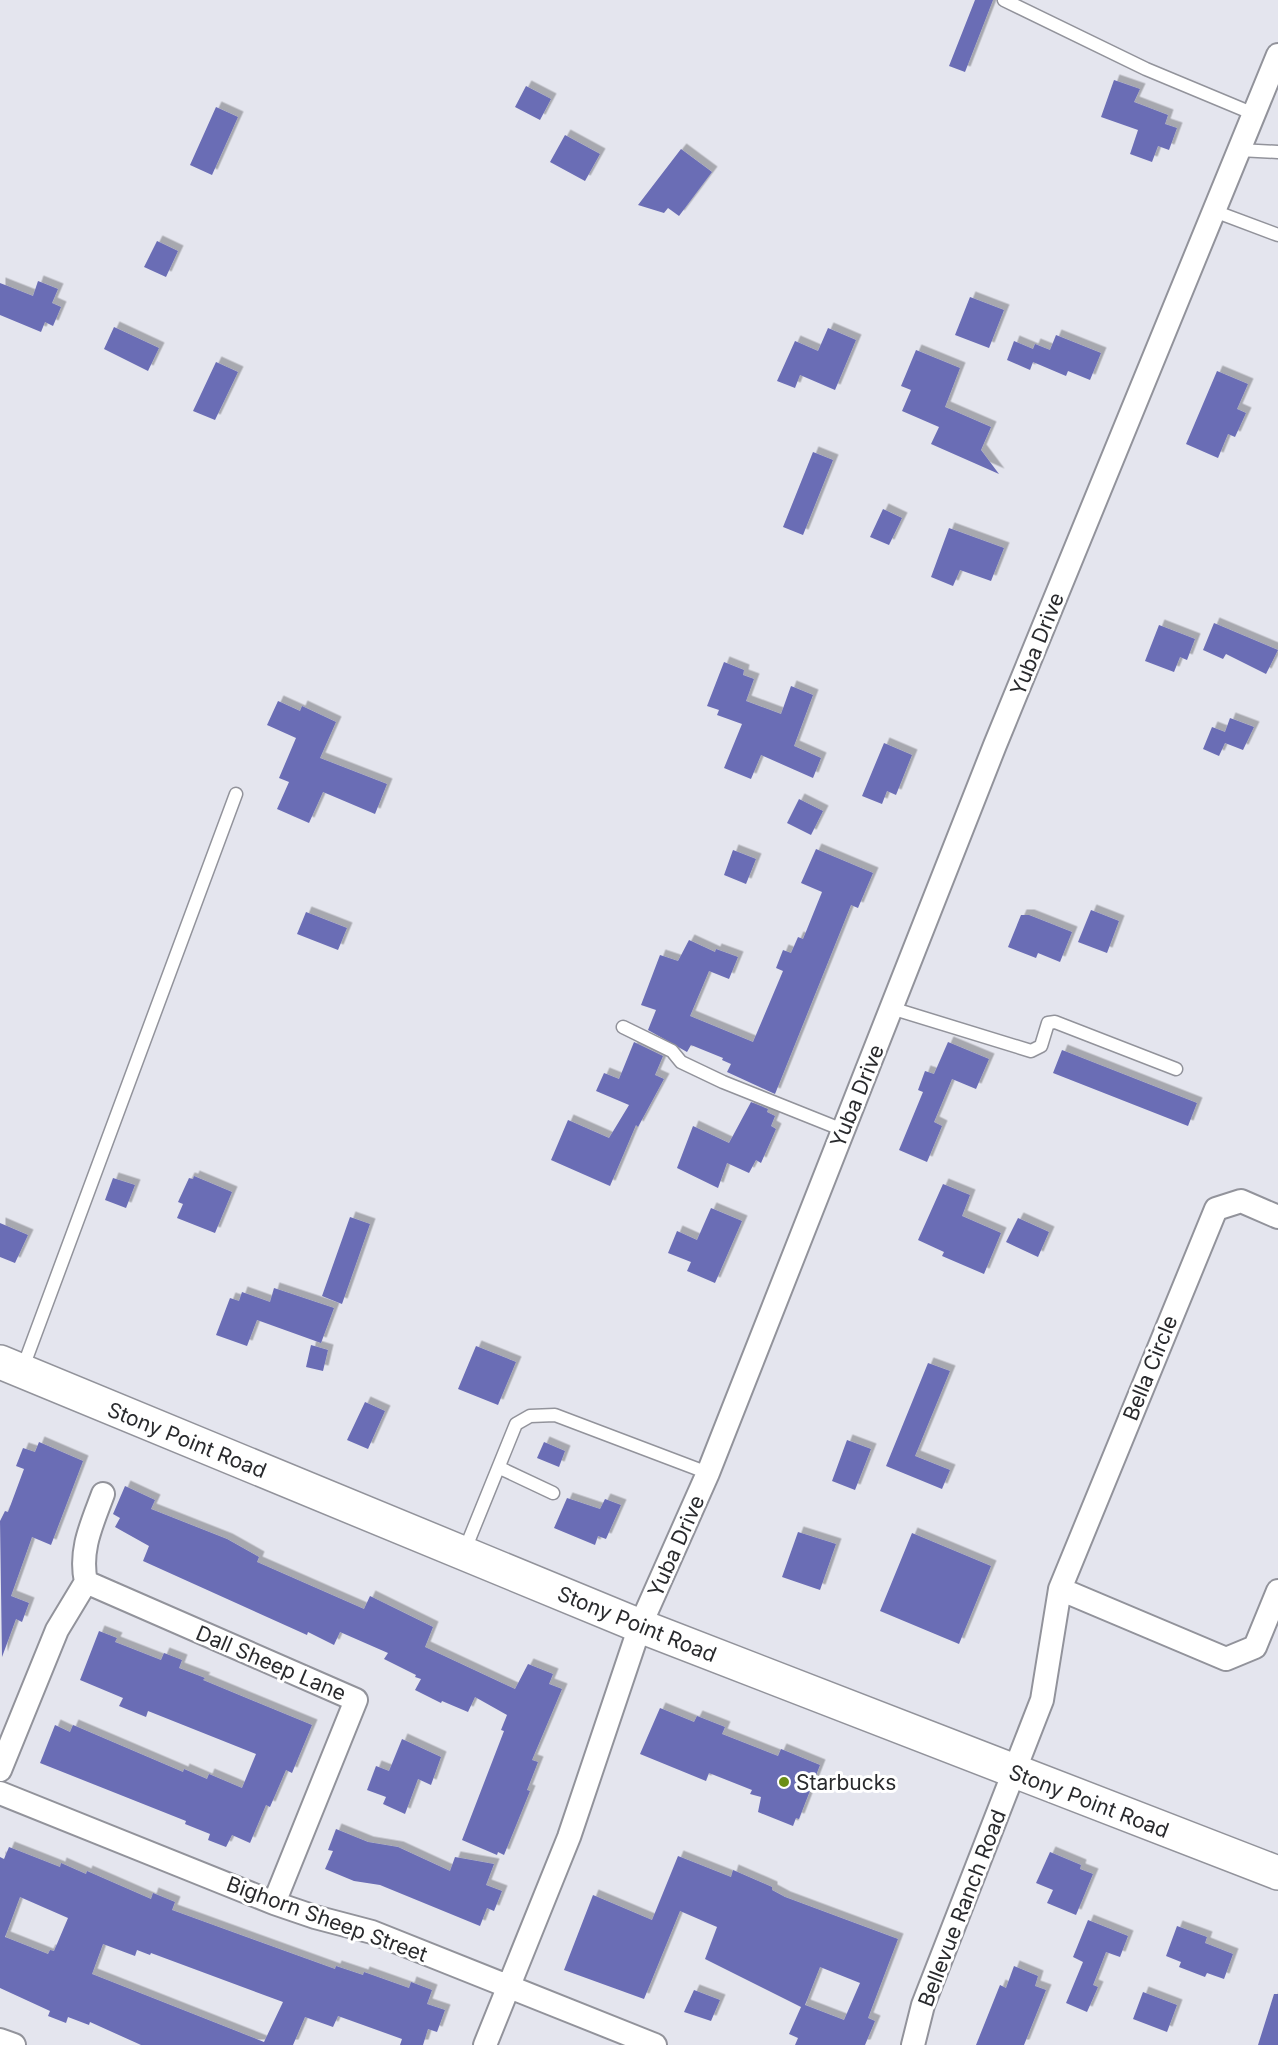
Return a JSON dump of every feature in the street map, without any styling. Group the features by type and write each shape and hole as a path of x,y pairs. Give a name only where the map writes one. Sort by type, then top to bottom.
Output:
{"main road":[{"name":"Stony Point Road","path":"11,1367 640,1626 1278,1873"}],"street":[{"name":"Yuba Drive","path":"485,2045 572,1827 640,1626 708,1473 995,745 1278,55"},
{"name":"Bella Circle","path":"1015,1772 1042,1700 1060,1589 1216,1209 1241,1202 1278,1217"},
{"path":"0,1770 57,1630 86,1582 82,1563 84,1547 103,1494"},
{"name":"Dall Sheep Lane","path":"86,1582 356,1700 274,1902"},
{"path":"1060,1589 1226,1659 1255,1647 1278,1591"},
{"name":"Bellevue Ranch Road","path":"913,2045 924,2006 1015,1772"},
{"name":"Bighorn Sheep Street","path":"0,1793 274,1902 315,1917 372,1932 655,2045"},
{"path":"0,2040 14,2045"}],"lane":[{"path":"1004,0 1146,69 1254,114"},
{"path":"1239,150 1278,152"},
{"path":"1214,211 1278,235"},
{"path":"11,1367 236,794"},
{"path":"891,1008 1031,1051 1041,1046 1048,1023 1055,1022 1176,1070"},
{"path":"623,1027 672,1051 681,1062 713,1077 843,1130"},
{"path":"464,1554 516,1424 530,1416 555,1415 708,1473"},
{"path":"500,1468 553,1493"}],"building":[{"path":"975,0 993,0 965,72 949,66"},
{"path":"1114,80 1140,89 1134,102 1168,115 1165,124 1177,128 1169,150 1158,146 1152,162 1130,154 1138,130 1101,117"},
{"path":"526,86 551,99 540,120 515,107"},
{"path":"216,107 238,117 212,175 190,165"},
{"path":"565,135 600,154 585,181 550,162"},
{"path":"681,149 712,172 679,216 668,208 664,213 638,205"},
{"path":"157,241 178,251 166,277 144,267"},
{"path":"38,281 58,289 52,303 61,307 53,326 45,322 41,332 0,315 0,283 33,296"},
{"path":"970,297 1004,310 989,348 955,335"},
{"path":"114,327 159,348 148,371 104,349"},
{"path":"828,328 856,340 835,390 800,375 795,388 777,381 795,341 818,351"},
{"path":"1056,335 1101,353 1090,380 1068,371 1066,376 1033,362 1030,370 1007,360 1014,341 1033,349 1035,344 1050,350"},
{"path":"916,350 960,368 945,407 991,427 981,450 999,474 931,444 939,427 902,411 911,390 901,386"},
{"path":"216,362 238,372 215,420 193,411"},
{"path":"1217,371 1248,384 1237,409 1246,413 1235,437 1228,434 1218,458 1186,444"},
{"path":"813,452 833,460 803,535 783,527"},
{"path":"883,509 902,518 889,545 870,537"},
{"path":"949,528 1004,548 991,581 960,570 953,586 931,577"},
{"path":"1214,623 1278,650 1266,674 1226,654 1223,659 1203,650"},
{"path":"1159,625 1195,639 1187,660 1180,657 1174,672 1145,661"},
{"path":"724,662 744,670 743,675 754,679 746,701 781,714 791,686 813,695 794,746 821,758 813,778 761,755 751,779 724,768 742,724 717,715 719,710 707,706"},
{"path":"278,701 300,711 302,706 336,722 320,758 387,784 375,814 323,792 309,823 277,809 289,782 279,778 296,738 267,725"},
{"path":"1230,718 1254,727 1243,750 1225,743 1219,756 1203,749 1212,727 1225,732"},
{"path":"884,743 912,755 896,795 887,791 882,804 862,796"},
{"path":"799,799 823,811 811,835 787,823"},
{"path":"816,849 873,873 858,908 851,905 775,1094 727,1072 731,1064 722,1060 723,1058 691,1045 687,1052 648,1030 656,1010 641,1005 660,955 678,961 689,940 715,952 716,949 738,957 729,979 709,971 690,1016 753,1042 783,971 776,968 783,950 791,953 798,937 803,939 822,892 801,883"},
{"path":"733,850 756,859 746,884 724,875"},
{"path":"1091,910 1119,921 1107,953 1078,942"},
{"path":"306,912 347,928 338,950 297,934"},
{"path":"1021,915 1029,915 1072,932 1060,962 1038,953 1036,958 1008,947"},
{"path":"634,1042 663,1056 655,1075 664,1079 638,1127 636,1125 610,1186 551,1160 568,1120 609,1138 629,1105 596,1091 604,1073 619,1079"},
{"path":"948,1042 989,1059 976,1089 952,1079 934,1122 942,1126 927,1162 899,1150 923,1092 918,1090 925,1071 934,1074"},
{"path":"1062,1050 1197,1103 1188,1126 1053,1073"},
{"path":"751,1102 768,1109 767,1112 775,1116 771,1126 776,1129 761,1163 756,1160 749,1173 727,1163 718,1188 677,1168 693,1126 729,1143"},
{"path":"194,1176 232,1192 215,1233 177,1218 183,1204 178,1202 189,1178 193,1179"},
{"path":"113,1178 135,1185 126,1208 105,1200"},
{"path":"943,1184 970,1195 962,1216 1001,1233 984,1274 942,1256 944,1252 918,1240"},
{"path":"711,1208 742,1221 715,1283 687,1271 691,1262 668,1253 677,1231 697,1240"},
{"path":"350,1217 370,1224 342,1304 322,1296"},
{"path":"1018,1218 1049,1232 1038,1257 1006,1242"},
{"path":"0,1223 28,1235 15,1263 0,1257"},
{"path":"274,1288 334,1308 321,1343 257,1320 247,1346 216,1335 230,1298 239,1301 242,1292 270,1302"},
{"path":"311,1345 328,1350 323,1371 306,1367"},
{"path":"476,1346 516,1362 498,1405 458,1389"},
{"path":"928,1363 950,1371 915,1456 950,1470 942,1489 886,1466"},
{"path":"365,1402 385,1411 368,1449 347,1440"},
{"path":"847,1440 871,1449 855,1490 832,1481"},
{"path":"39,1442 83,1461 51,1545 32,1537 11,1596 29,1603 22,1622 16,1619 2,1657 0,1521 5,1511 8,1512 24,1469 16,1466 23,1448 35,1452"},
{"path":"544,1442 565,1451 559,1467 537,1458"},
{"path":"125,1486 155,1500 151,1509 227,1539 259,1557 257,1562 364,1609 370,1596 433,1627 425,1647 515,1689 528,1664 553,1674 549,1684 562,1689 532,1760 538,1762 527,1790 530,1791 504,1855 498,1852 497,1855 462,1840 504,1731 501,1730 507,1715 475,1697 468,1712 442,1701 441,1703 415,1690 421,1679 384,1659 388,1653 340,1632 334,1645 308,1632 307,1635 143,1561 149,1546 115,1527 120,1518 113,1514"},
{"path":"567,1498 600,1509 605,1499 621,1505 606,1539 598,1536 595,1545 554,1528"},
{"path":"798,1532 836,1544 820,1590 782,1577"},
{"path":"912,1533 991,1566 959,1644 880,1611"},
{"path":"99,1631 117,1638 115,1642 161,1660 164,1653 182,1660 179,1668 205,1678 203,1680 312,1725 292,1773 286,1770 270,1807 266,1805 250,1843 232,1835 226,1847 208,1840 210,1834 185,1824 186,1821 40,1763 55,1725 70,1732 73,1725 183,1772 184,1769 207,1779 209,1774 242,1788 256,1754 148,1711 146,1717 119,1706 123,1698 80,1680"},
{"path":"660,1708 694,1722 697,1716 725,1727 722,1734 778,1756 781,1749 820,1765 799,1819 796,1818 793,1826 758,1812 761,1797 750,1794 752,1790 709,1773 706,1781 640,1754"},
{"path":"402,1739 441,1757 431,1785 418,1779 405,1814 383,1804 386,1797 367,1790 376,1766 389,1771"},
{"path":"336,1829 368,1842 398,1847 450,1871 455,1857 494,1864 486,1885 502,1891 494,1911 487,1908 480,1926 380,1885 354,1881 325,1869 333,1851 328,1850"},
{"path":"9,1847 60,1867 61,1863 86,1874 87,1871 151,1899 153,1893 175,1902 172,1910 335,1969 336,1966 363,1975 364,1972 409,1988 411,1982 432,1990 427,2004 445,2010 437,2032 428,2029 423,2045 400,2045 402,2039 338,2016 333,2027 305,2017 293,2045 141,2045 90,2022 89,2025 68,2017 66,2023 48,2016 50,2011 0,1988 0,1857 4,1859","holes":["20,1897 68,1918 54,1951 50,1950 48,1954 5,1937","103,1944 135,1956 137,1950 150,1955 151,1953 283,2002 264,2042 92,1974"]},
{"path":"1050,1852 1081,1865 1080,1869 1093,1874 1076,1915 1047,1903 1053,1890 1036,1883"},
{"path":"678,1856 731,1877 733,1870 772,1887 772,1890 785,1897 898,1939 868,2018 875,2021 865,2045 795,2045 798,2038 789,2034 801,2007 705,1959 717,1927 680,1911 644,1999 564,1970 593,1895 652,1920","holes":["820,1967 860,1983 844,2020 805,2005"]},
{"path":"1088,1920 1128,1936 1120,1957 1106,1952 1093,1985 1098,1987 1087,2012 1066,2003 1083,1962 1073,1957"},
{"path":"1177,1926 1207,1937 1205,1943 1233,1954 1224,1979 1207,1973 1205,1977 1179,1967 1181,1962 1166,1956"},
{"path":"1014,1966 1038,1976 1035,1986 1046,1990 1024,2045 976,2045 1000,1985 1006,1988"},
{"path":"694,1990 720,2000 711,2021 684,2012"},
{"path":"1143,1992 1177,2005 1167,2032 1133,2019"},
{"path":"1274,1994 1278,1994 1278,2045 1258,2045"}],"place":[{"name":"Starbucks","path":"784,1782"}]}
